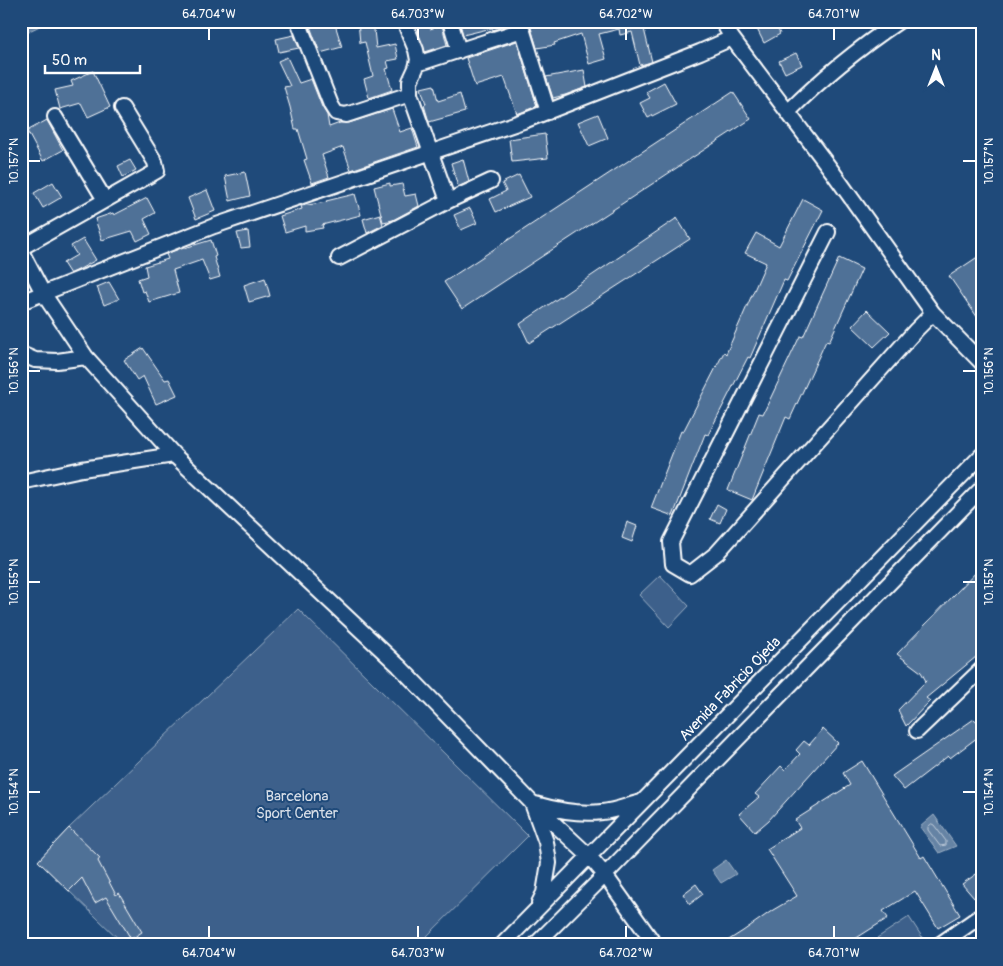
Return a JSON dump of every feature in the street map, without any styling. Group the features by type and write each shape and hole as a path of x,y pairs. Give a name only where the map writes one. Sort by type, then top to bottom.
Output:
{"street":[{"path":"298,21 331,105 336,113 346,115 410,94"},
{"path":"404,21 416,50 417,64 410,82 410,94 448,201"},
{"path":"450,21 459,50"},
{"path":"722,21 732,38 832,171 933,313 982,363"},
{"path":"788,112 839,65 899,21"},
{"path":"417,64 521,26 548,112"},
{"path":"21,302 214,226 548,112 732,38"},
{"path":"122,108 156,162 157,171 21,250 43,293 86,357 174,455 399,666 532,803 589,856 605,874 655,945"},
{"path":"55,117 106,200"},
{"path":"339,258 448,201 491,181"},
{"path":"828,232 671,542 673,564 690,574 717,553 933,313"},
{"path":"21,354 35,360 57,361 86,357"},
{"path":"21,482 82,469 174,455"},
{"name":"Avenida Fabricio Ojeda","path":"502,945 982,455"},
{"path":"535,945 982,488"},
{"path":"917,731 982,669"},
{"path":"532,803 581,813 603,812 642,802"},
{"path":"532,803 546,842 549,863 544,894 536,910"},
{"path":"939,945 982,915"}],"shaded area":[{"path":"610,937 630,938 635,945 603,945"}],"green space":[{"path":"660,575 689,606 669,627 639,595"},
{"name":"Barcelona Sport Center","path":"298,609 528,836 418,945 125,945 38,861 69,828"},
{"path":"909,917 926,943 923,945 882,945 877,938"}],"water":[{"path":"21,21 50,21 21,35"},
{"path":"934,815 956,846 939,853 920,827"},
{"path":"726,860 736,874 721,883 712,870"}],"building":[{"path":"308,21 334,21 342,47 320,53"},
{"path":"358,21 373,21 376,48 395,44 398,59 387,61 389,68 386,69 392,90 369,98 364,79 373,76 365,42 360,43"},
{"path":"414,21 430,21 430,29 442,25 447,45 425,52"},
{"path":"459,21 511,21 512,24 493,30 492,28 463,35"},
{"path":"529,21 658,21 659,25 644,29 652,62 640,65 632,32 620,35 619,29 599,34 606,59 589,64 581,34 554,43 555,45 537,48"},
{"path":"753,21 774,21 780,34 764,43"},
{"path":"294,35 299,48 279,52 276,39"},
{"path":"517,41 537,106 517,114 504,77 475,86 466,58"},
{"path":"796,53 802,65 785,73 779,61"},
{"path":"287,57 299,83 311,79 327,115 329,127 340,123 349,123 392,109 400,132 412,128 418,147 351,170 343,147 322,155 329,177 312,183 304,160 307,159 298,129 295,129 284,87 290,86 278,61"},
{"path":"584,70 587,87 553,98 546,77"},
{"path":"93,71 110,107 88,117 81,103 60,109 55,90 73,86 71,81"},
{"path":"664,82 676,104 648,118 640,103 650,98 646,92"},
{"path":"434,85 438,101 460,94 465,112 429,122 421,88"},
{"path":"733,92 751,119 462,309 444,282"},
{"path":"598,114 608,138 589,146 578,122"},
{"path":"47,120 63,150 43,161 27,131"},
{"path":"545,134 548,158 512,162 509,139"},
{"path":"463,159 469,182 458,187 451,163"},
{"path":"130,160 136,170 123,177 118,166"},
{"path":"245,172 250,196 230,201 225,176"},
{"path":"519,175 530,197 496,212 490,199 506,191 502,183"},
{"path":"53,182 62,197 43,208 34,193"},
{"path":"390,183 390,186 402,184 405,196 416,194 419,206 393,220 383,222 374,187"},
{"path":"207,190 215,211 196,219 188,198"},
{"path":"355,194 361,215 322,225 323,228 305,231 305,226 285,232 280,216 302,209 301,206 327,202"},
{"path":"147,198 155,213 144,219 151,234 137,241 132,231 102,240 95,219 113,213 114,215"},
{"path":"803,199 823,210 787,281 784,280 750,358 748,357 708,435 705,434 673,516 651,508 681,431 683,432 724,352 726,354 766,263 745,253 756,233 779,246"},
{"path":"470,208 477,223 461,230 454,215"},
{"path":"380,214 383,225 367,233 363,219"},
{"path":"677,218 690,239 529,343 520,324"},
{"path":"248,231 250,247 241,248 237,233"},
{"path":"83,239 96,260 70,274 63,263 77,255 71,246"},
{"path":"211,240 220,277 210,280 202,260 173,270 179,293 149,302 145,291 142,292 138,279 147,276 145,266 168,259 166,254 181,248"},
{"path":"982,254 982,324 949,276"},
{"path":"839,258 862,269 829,342 826,341 790,419 786,417 752,500 728,490 759,413 763,414 800,336 803,337"},
{"path":"265,278 270,296 249,302 244,285"},
{"path":"109,282 119,299 104,305 97,287"},
{"path":"867,310 890,332 874,347 852,326"},
{"path":"143,348 165,380 169,379 177,395 156,404 143,376 137,380 124,360"},
{"path":"717,504 726,509 720,523 710,519"},
{"path":"627,522 637,526 632,542 622,538"},
{"path":"982,566 982,652 926,698 930,701 906,726 898,710 926,681 921,672 897,654"},
{"path":"974,719 982,726 982,734 950,758 948,756 904,790 892,776"},
{"path":"823,729 838,743 769,820 755,832 739,814 759,797 755,794 781,766 785,770 800,754 796,750 804,741 809,745"},
{"path":"862,761 921,858 924,856 960,915 938,928 915,891 883,911 888,918 855,939 858,945 721,945 797,896 767,849 800,828 795,820 850,785 843,773"},
{"path":"69,828 100,858 98,861 116,895 119,893 142,932 131,939 106,897 95,903 82,878 69,891 38,861"},
{"path":"982,870 982,892 974,898 962,884"},
{"path":"696,884 703,894 690,904 683,894"}]}
